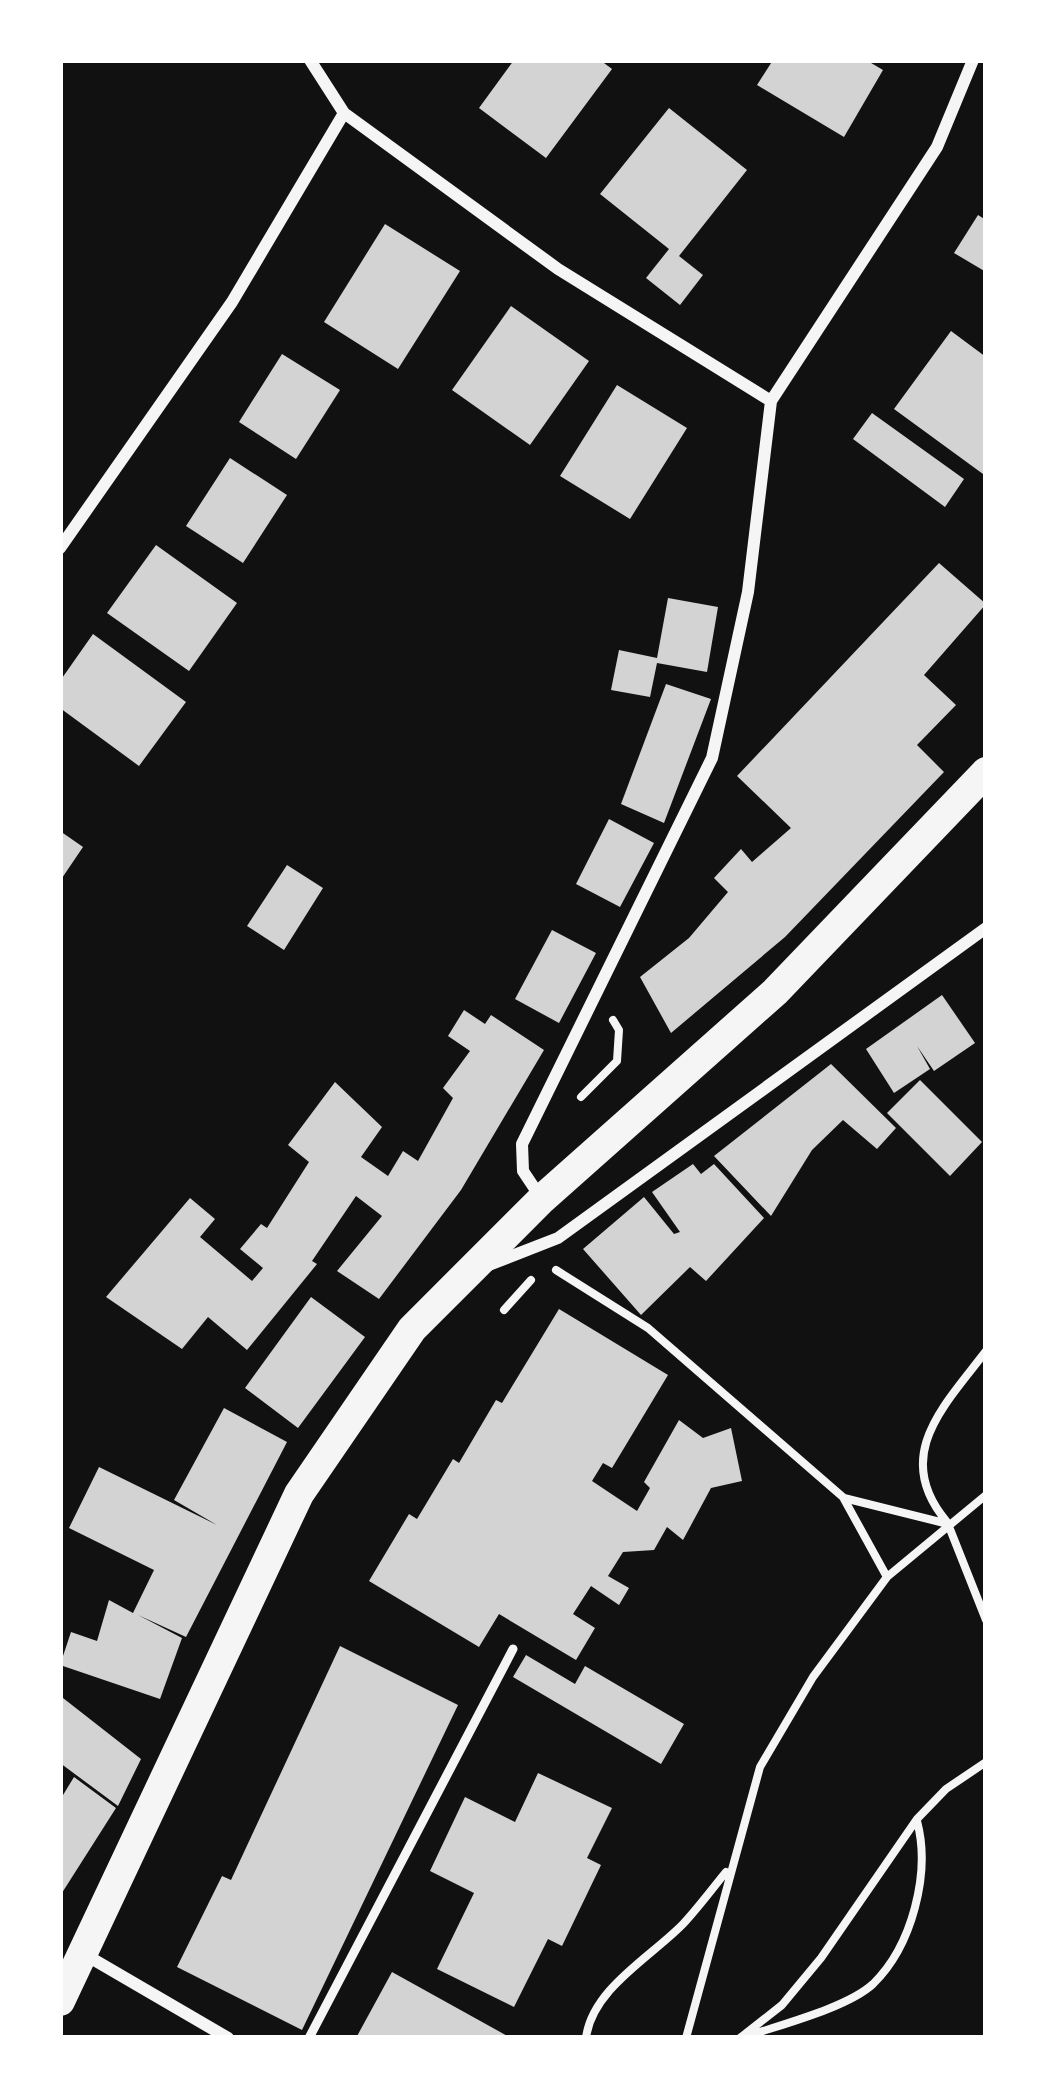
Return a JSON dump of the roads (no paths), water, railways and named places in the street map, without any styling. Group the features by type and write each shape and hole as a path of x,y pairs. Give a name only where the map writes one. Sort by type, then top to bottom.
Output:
{"main road":[{"path":"60,2001 298,1494 412,1329 542,1199 758,1009 986,772"}],"street":[{"path":"310,60 344,113 558,269 771,401"},
{"path":"542,1199 523,1171 522,1144 712,758 748,592 771,401 937,146 973,60"},
{"path":"60,548 232,302 344,113"},
{"path":"460,1277 558,1238 986,928"},
{"path":"82,1952 228,2038"}],"lane":[{"path":"309,2038 513,1648"}]}
